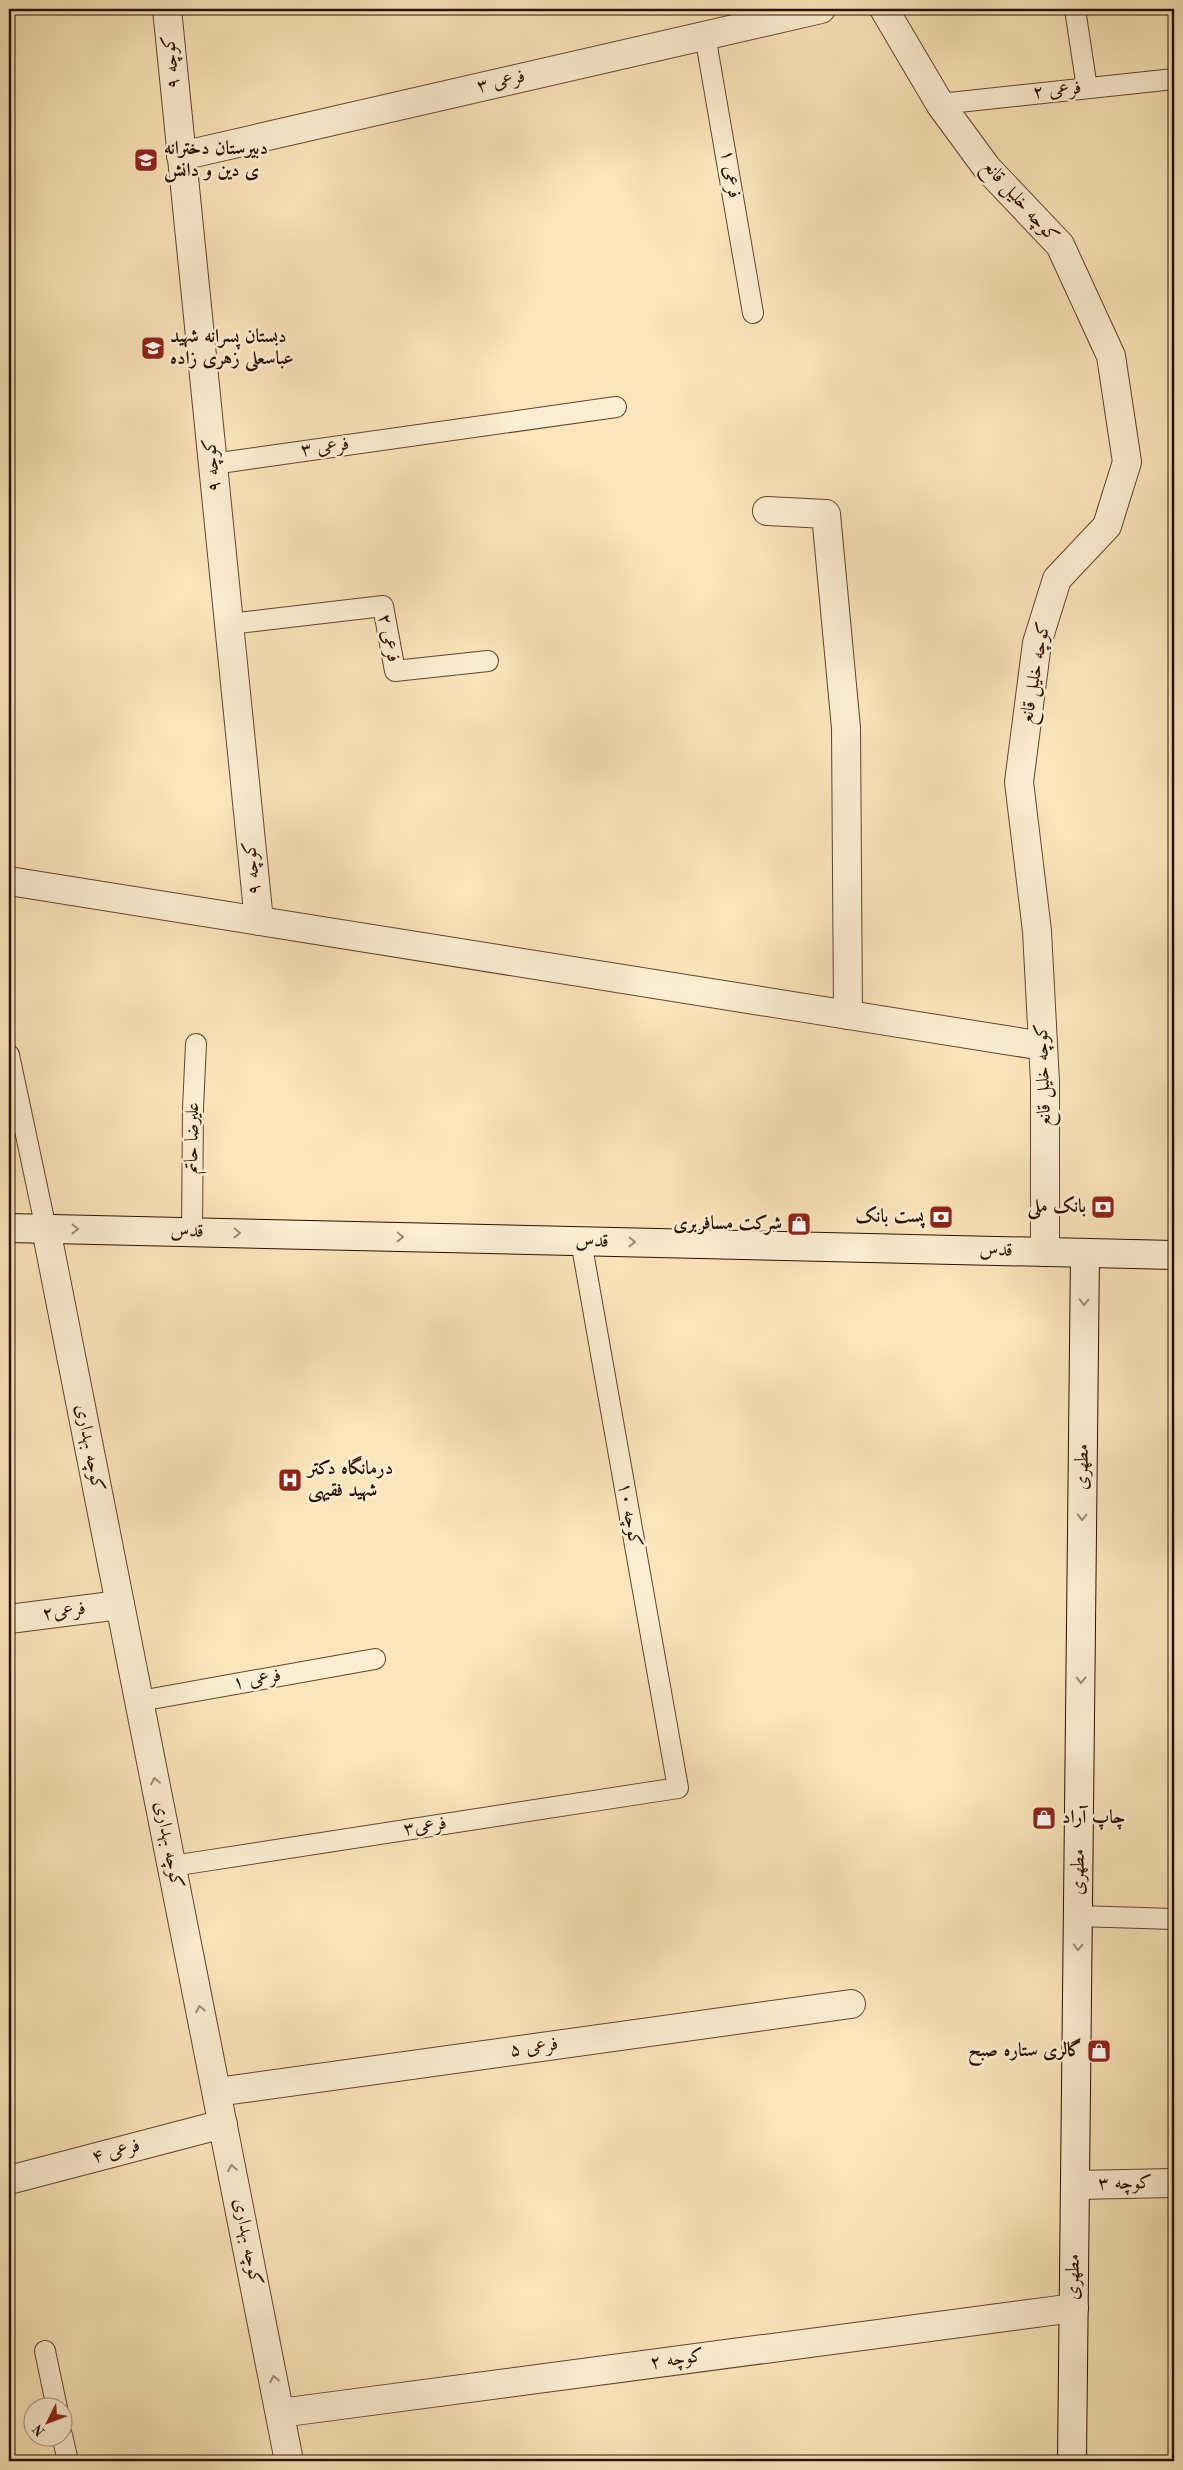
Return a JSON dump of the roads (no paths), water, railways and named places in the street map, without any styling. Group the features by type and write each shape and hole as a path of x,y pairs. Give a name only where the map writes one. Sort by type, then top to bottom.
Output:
{"street":[{"name":"کوچه ۹","path":"167,9 259,921"},
{"name":"فرعی ۳","path":"182,156 821,9"},
{"name":"کوچه خلیل قانع","path":"884,9 940,104 987,168 1060,244 1111,356 1128,462 1107,526 1057,579 1037,643 1019,782 1037,931 1044,1046 1045,1252"},
{"path":"767,511 826,514 846,728 848,1015"},
{"path":"9,882 1044,1046"},
{"name":"قدس","path":"9,1228 1174,1255"},
{"name":"کوچه بهداری","path":"46,1228 289,2461"},
{"name":"مطهری","path":"1072,2461 1085,1253"},
{"name":"فرعی۲","path":"9,1619 120,1604"},
{"name":"فرعی ۵","path":"217,2092 851,2004"},
{"name":"فرعی ۴","path":"9,2180 223,2124"},
{"name":"کوچه ۳","path":"1076,2184 1174,2183"},
{"name":"کوچه ۲","path":"280,2413 1074,2308"}],"lane":[{"path":"1075,9 1086,88"},
{"name":"فرعی ۱","path":"705,36 753,313"},
{"name":"فرعی ۲","path":"940,104 1174,79"},
{"name":"فرعی ۳","path":"212,464 616,407"},
{"name":"فرعی ۲","path":"229,624 383,606 395,671 488,661"},
{"name":"علیرضا حاتم","path":"192,1232 192,1108 196,1044"},
{"path":"9,1055 46,1228"},
{"name":"کوچه ۱۰","path":"581,1241 678,1788"},
{"name":"فرعی ۱","path":"140,1701 375,1659"},
{"name":"فرعی۳","path":"172,1866 678,1788"},
{"path":"1078,1916 1174,1919"},
{"path":"45,2351 55,2398"},
{"path":"65,2448 68,2461"}],"place":[{"name":"دبیرستان دخترانه ی دین و دانش","path":"146,160"},
{"name":"دبستان پسرانه شهید عباسعلی زهری زاده","path":"153,348"},
{"name":"بانک ملی","path":"1103,1207"},
{"name":"پست بانک","path":"941,1217"},
{"name":"شرکت مسافربری","path":"799,1224"},
{"name":"درمانگاه دکتر شهید فقیهی","path":"290,1480"},
{"name":"چاپ آراد","path":"1044,1818"},
{"name":"گالری ستاره صبح","path":"1099,2051"}]}
